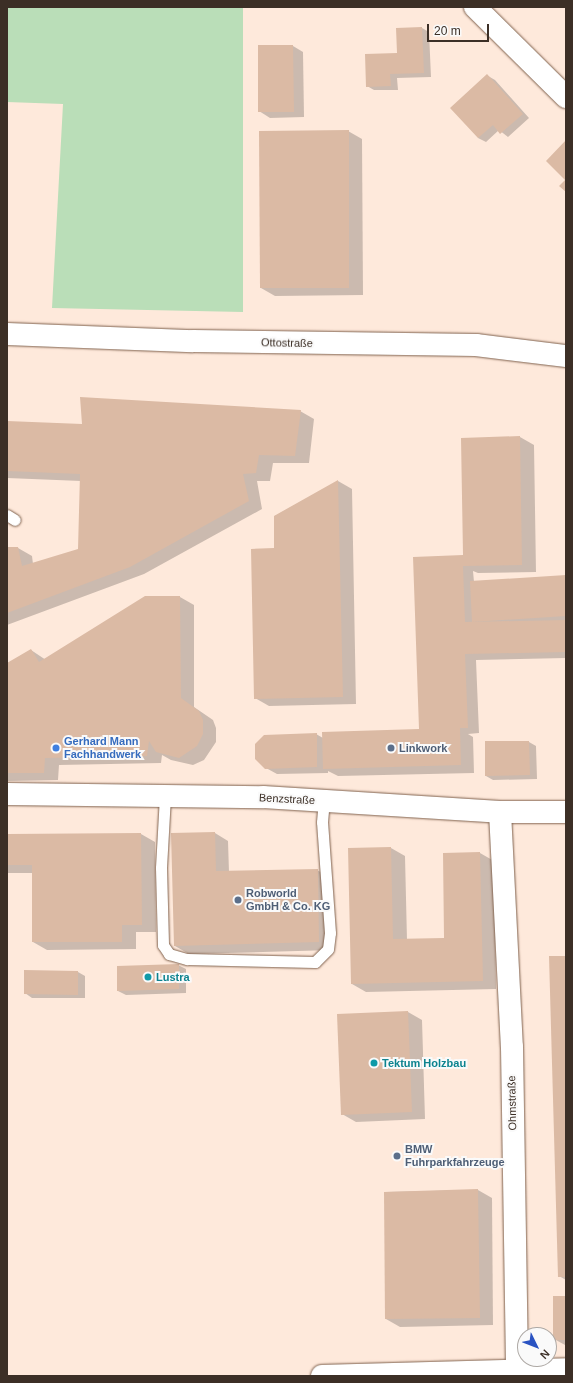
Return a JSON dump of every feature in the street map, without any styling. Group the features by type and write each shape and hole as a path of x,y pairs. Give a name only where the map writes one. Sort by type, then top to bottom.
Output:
{"street":[{"path":"474,7 566,97"},
{"name":"Ottostraße","path":"7,334 193,342 476,345 566,356"},
{"name":"Benzstraße","path":"7,794 263,797 500,812 566,812"},
{"name":"Ohmstraße","path":"500,812 512,1047 516,1369"},
{"path":"322,1376 516,1369 566,1369"}],"lane":[{"path":"165,796 161,868 163,945 169,954 187,959 315,962 328,949 330,934 322,822 324,801"}],"green space":[{"path":"7,7 243,7 243,312 52,308 63,104 7,102"}],"building":[{"path":"422,27 424,73 390,74 391,86 366,87 365,54 397,53 396,28"},
{"path":"258,45 293,45 294,112 258,112"},
{"path":"487,74 523,114 500,134 493,125 478,138 450,108"},
{"path":"349,130 349,288 260,288 259,131"},
{"path":"566,140 566,192 559,186 565,180 546,161"},
{"path":"80,397 301,410 295,456 259,455 256,473 243,474 249,501 130,567 7,613 7,547 18,547 22,566 78,549 80,474 7,471 7,421 82,424"},
{"path":"520,436 522,565 463,566 465,622 566,620 566,652 465,654 468,728 460,728 461,765 323,769 322,732 419,729 413,557 463,555 461,438"},
{"path":"338,480 343,697 254,699 251,549 274,548 274,516"},
{"path":"566,575 566,616 472,622 470,581"},
{"path":"145,596 180,596 181,698 199,711 203,720 203,734 197,746 179,758 156,752 149,741 147,756 45,758 44,773 7,773 7,663 31,649 39,662"},
{"path":"317,733 317,767 265,769 255,759 255,744 264,735"},
{"path":"485,741 529,741 530,775 485,776"},
{"path":"215,832 216,871 318,869 319,942 174,946 171,833"},
{"path":"141,833 142,925 122,925 122,942 32,942 32,865 7,865 7,834"},
{"path":"391,847 393,939 444,938 443,853 480,852 483,981 351,984 348,848"},
{"path":"549,956 566,956 566,1277 558,1277"},
{"name":"Lustra","path":"179,964 179,989 117,991 117,966"},
{"path":"24,970 78,971 78,995 24,994"},
{"name":"Tektum Holzbau","path":"408,1011 412,1112 341,1115 337,1014"},
{"path":"478,1189 480,1318 385,1319 384,1192"},
{"path":"553,1296 566,1296 566,1340 557,1340 557,1327 553,1327"}],"place":[{"name":"Gerhard Mann Fachhandwerk","path":"56,748"},
{"name":"Linkwork","path":"391,748"},
{"name":"Robworld GmbH & Co. KG","path":"238,900"},
{"name":"Lustra","path":"148,977"},
{"name":"Tektum Holzbau","path":"374,1063"},
{"name":"BMW Fuhrparkfahrzeuge","path":"397,1156"}]}
